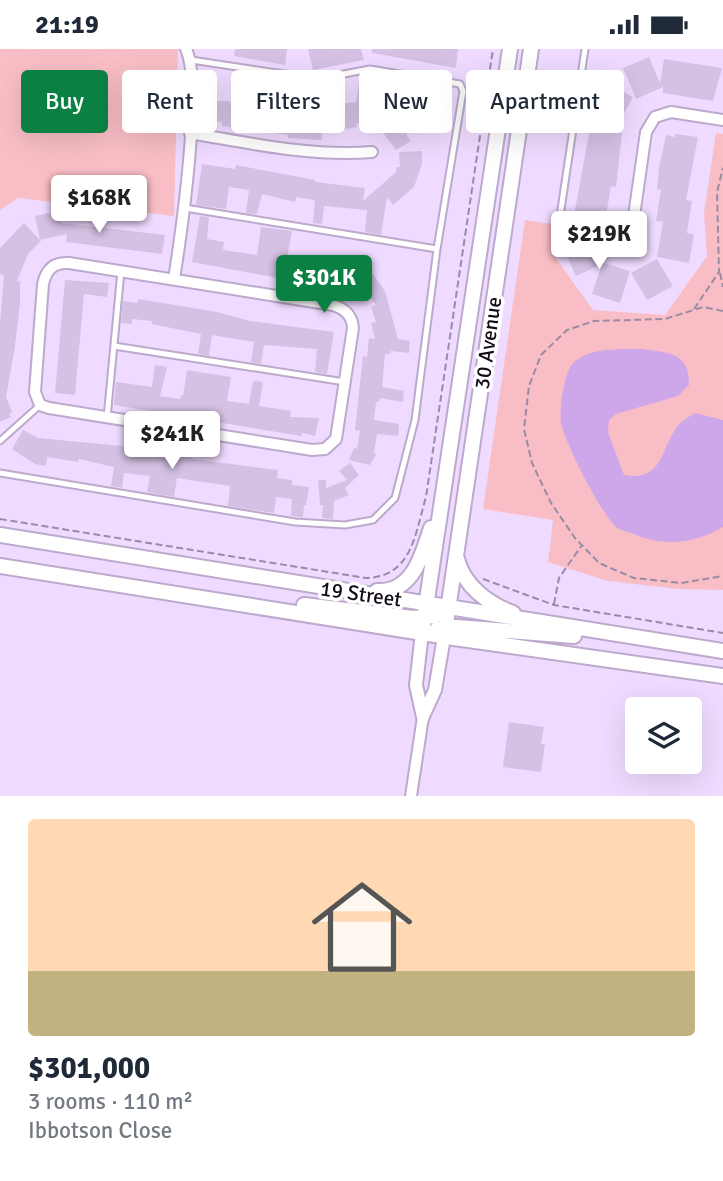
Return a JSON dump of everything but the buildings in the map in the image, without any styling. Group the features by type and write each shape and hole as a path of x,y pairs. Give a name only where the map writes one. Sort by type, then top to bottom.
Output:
{"main road":[{"name":"30 Avenue","path":"422,633 510,49"},
{"name":"30 Avenue","path":"445,632 531,49"},
{"path":"323,588 386,592 400,587 413,574 421,558 444,485"},
{"name":"19 Street","path":"0,535 323,588 426,610 448,608 723,651"},
{"path":"456,555 460,571 471,588 503,610 534,621"},
{"name":"19 Street","path":"0,566 422,633 445,632 723,676"},
{"path":"94,581 413,618 426,610"},
{"path":"445,632 683,645"}],"street":[{"path":"186,49 191,60 191,70"},
{"path":"191,60 198,49"},
{"path":"632,230 646,132 655,117 671,112 723,120"},
{"path":"174,279 184,208 190,133 305,152 372,152"},
{"path":"63,262 121,271 341,308 351,316 353,328 336,439 330,446 318,450 107,418 40,405 35,392 43,284 49,269 63,262"},
{"path":"411,796 423,717 435,690 445,632"},
{"path":"422,633 416,685 423,717"}],"lane":[{"path":"585,49 560,216 569,220 632,230"},
{"path":"0,473 295,521 345,526 373,520 395,498 415,420 463,91 460,84 370,69 318,79 191,60"},
{"path":"184,208 438,249"},
{"path":"107,418 121,271"},
{"path":"114,346 345,382"},
{"path":"0,441 40,405"}],"path":[{"path":"0,519 366,578 390,575 397,569 412,543 426,497 494,49"},
{"path":"723,168 717,192 719,272 723,286"},
{"path":"694,309 719,272"},
{"path":"722,578 681,583 634,578 599,563 551,503 532,463 524,429 529,386 541,355 567,330 594,321 665,319 694,309 716,307 723,311"},
{"path":"554,605 559,578 582,545"},
{"path":"471,588 481,578 554,605 723,633"}],"shaded area":[{"path":"0,49 178,49 177,70 122,70 122,133 176,133 174,216 18,198 0,210"},
{"path":"716,133 723,134 723,590 678,589 608,581 548,562 553,520 483,509 525,220 558,225 553,254 593,310 665,315 707,256 704,213"},
{"path":"642,349 676,356 686,366 689,385 678,396 616,414 609,420 608,432 624,475 637,476 653,469 677,427 695,413 723,420 723,527 701,537 667,542 616,527 593,493 564,433 561,423 562,400 567,373 574,362 597,351"}]}
